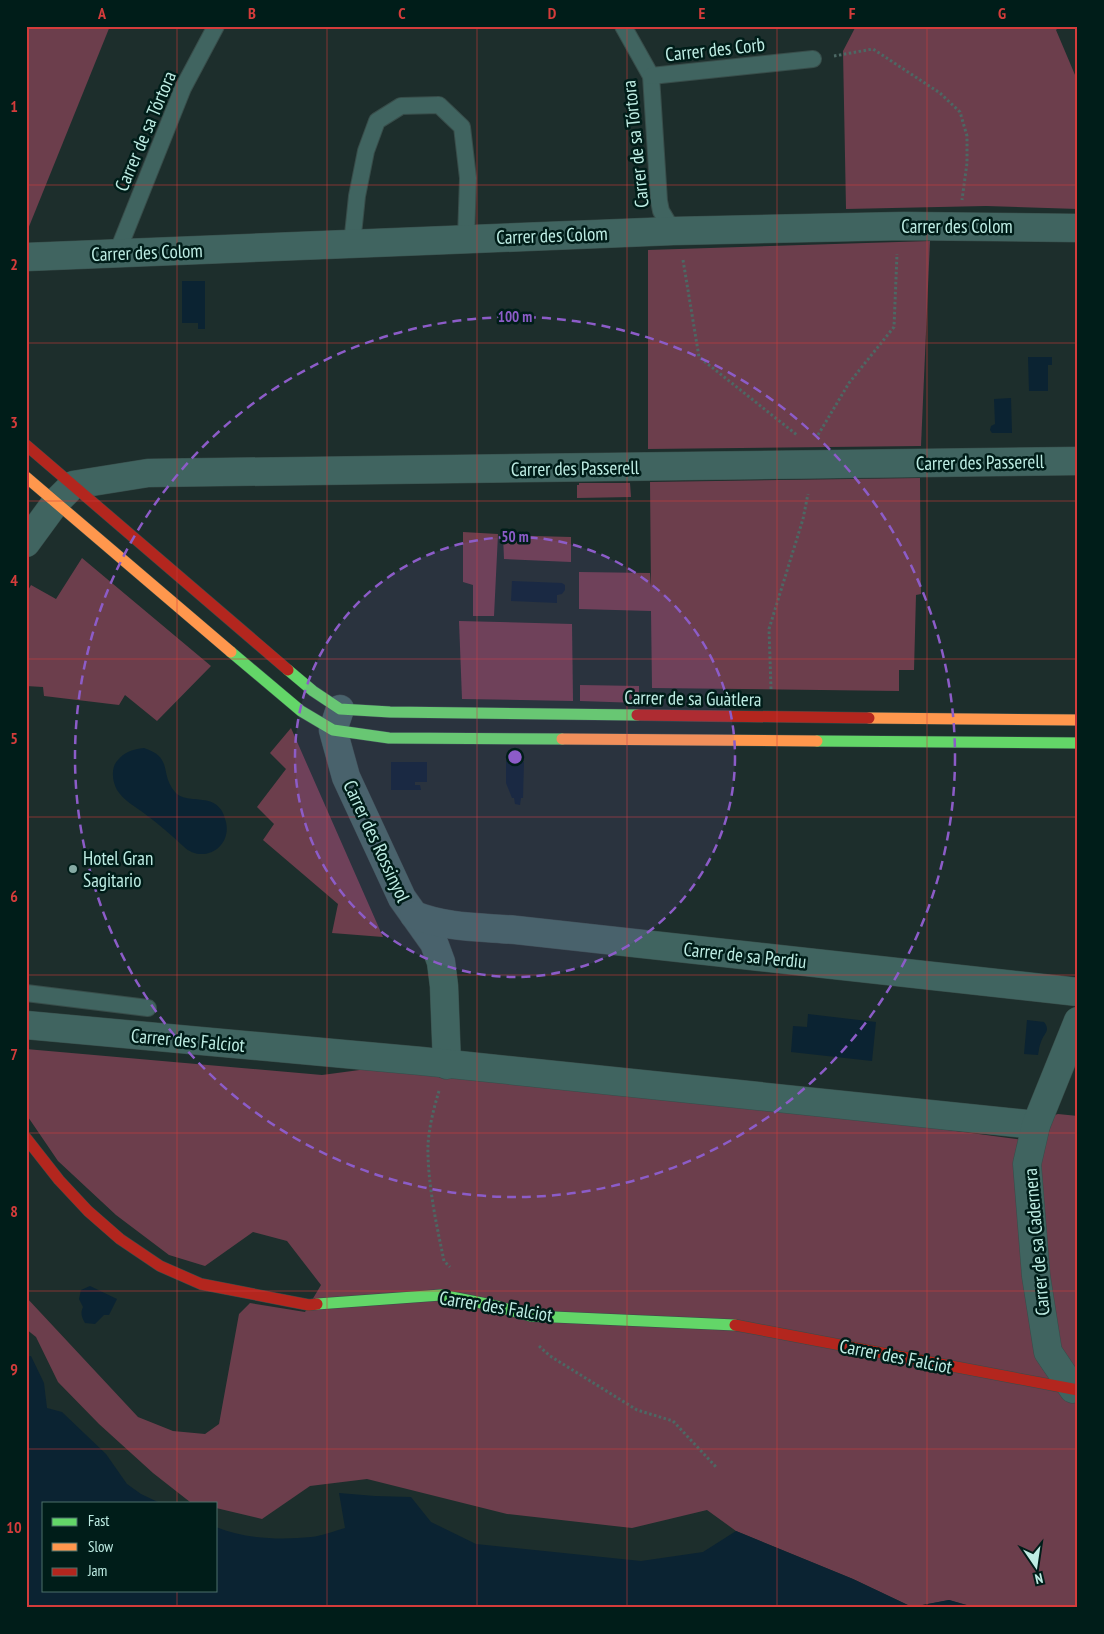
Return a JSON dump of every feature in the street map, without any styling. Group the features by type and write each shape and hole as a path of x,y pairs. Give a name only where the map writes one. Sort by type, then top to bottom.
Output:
{"street":[{"name":"Carrer des Colom","path":"26,257 673,231 904,226 1078,228"},
{"path":"26,445 64,494 301,711 336,719 389,738 1078,743"},
{"name":"Carrer des Passerell","path":"64,494 148,473 1078,460"},
{"path":"26,477 64,494 313,691 336,719"},
{"path":"26,543 64,494"},
{"name":"Carrer de sa Guàtlera","path":"336,719 390,712 795,712 1078,720"},
{"name":"Carrer des Rossinyol","path":"336,719 346,777 402,898 434,944 441,962 444,986 447,1065"},
{"name":"Carrer de sa Perdiu","path":"414,915 432,922 452,925 516,930 1078,992"},
{"name":"Carrer de sa Cadernera","path":"1075,1390 1048,1352 1036,1276 1027,1164 1036,1125 1078,1021"},
{"name":"Carrer des Falciot","path":"26,1025 447,1065 1036,1125"},
{"name":"Carrer des Falciot","path":"26,1138 59,1180 88,1211 120,1238 160,1266 201,1284 309,1305 441,1294 532,1316 740,1325 1075,1390"},
{"path":"1026,1381 1048,1352"}],"lane":[{"name":"Carrer de sa Tórtora","path":"117,253 183,88 216,26"},
{"name":"Carrer de sa Tórtora","path":"623,26 651,76 661,211 673,231"},
{"name":"Carrer des Corb","path":"651,76 814,59"},
{"path":"352,244 357,196 366,151 377,121 401,106 439,105 462,127 468,178 466,238"},
{"path":"26,993 148,1008"}],"path":[{"path":"814,59 873,49 940,93 960,112 967,136 967,163 961,206"},
{"path":"673,231 682,249 699,357 804,440"},
{"path":"816,438 849,382 894,327 897,252"},
{"path":"771,690 769,629 803,520 809,488"}],"shaded area":[{"path":"26,26 110,26 26,234"},
{"path":"856,26 1060,26 1056,30 1078,82 1078,209 986,206 846,209 843,51"},
{"path":"930,241 921,446 648,449 648,250"},
{"path":"920,478 921,594 916,595 914,670 899,670 899,691 652,688 651,611 579,609 579,572 650,573 651,589 650,482"},
{"path":"579,483 630,483 631,497 577,498 577,485"},
{"path":"463,532 498,534 494,616 473,616 473,585 463,582"},
{"path":"503,535 571,537 571,562 504,559"},
{"path":"82,558 211,666 157,721 125,695 119,705 44,696 43,687 26,686 26,594 31,585 56,599"},
{"path":"459,621 572,624 573,701 462,699"},
{"path":"580,685 639,686 639,703 580,701"},
{"path":"291,728 383,937 332,933 338,904 263,840 274,824 257,807 286,769 270,753"},
{"path":"26,1049 322,1075 382,1067 866,1119 1038,1142 1051,1116 1058,1114 1078,1116 1078,1608 977,1608 949,1600 912,1607 853,1579 736,1531 707,1510 632,1528 507,1514 367,1479 310,1486 262,1519 218,1508 218,1502 190,1502 153,1473 99,1424 58,1382 36,1337 26,1329 26,1297 138,1417 173,1431 205,1434 219,1424 239,1314 250,1303 305,1312 321,1285 287,1241 253,1232 205,1266 169,1255 116,1215 58,1161 26,1114"}],"water":[{"path":"182,281 205,281 205,329 198,329 198,323 182,323"},
{"path":"1028,357 1052,357 1052,365 1048,365 1048,391 1029,391"},
{"path":"1011,398 1012,433 992,433 990,430 991,426 995,424 994,399"},
{"path":"512,581 562,583 565,585 565,590 562,594 557,595 557,603 511,601"},
{"path":"144,748 159,756 163,761 170,785 175,792 187,798 210,802 217,805 222,812 227,831 220,846 214,851 207,854 199,854 183,846 126,800 117,790 113,775 115,764 126,753"},
{"path":"506,761 524,762 523,798 521,798 520,805 515,804 506,783"},
{"path":"391,762 427,762 427,782 415,782 415,785 420,785 421,790 391,790"},
{"path":"808,1014 876,1022 872,1061 791,1052 793,1026 807,1027"},
{"path":"1027,1020 1044,1022 1047,1028 1040,1044 1038,1055 1024,1054"},
{"path":"90,1286 117,1299 109,1315 104,1315 95,1324 85,1323 82,1315 83,1307 79,1299 81,1290"},
{"path":"31,1356 44,1383 47,1408 62,1412 106,1454 127,1484 141,1494 158,1502 42,1502 42,1592 218,1592 218,1528 263,1538 299,1538 324,1535 345,1528 339,1493 411,1497 431,1522 476,1544 641,1561 703,1552 736,1531 853,1579 912,1607 949,1600 977,1608 26,1608 26,1357"}],"traffic: fast":[{"path":"231,652 301,711 333,730 389,738 562,739"},
{"path":"288,670 313,691 340,709 390,712 637,715"},
{"path":"817,741 1078,743"},
{"path":"317,1304 441,1295 492,1305 531,1316 735,1325"}],"traffic: slow":[{"path":"26,477 231,652"},
{"path":"869,718 1078,720"},
{"path":"562,739 817,741"}],"traffic: jam":[{"path":"26,445 288,670"},
{"path":"637,715 869,718"},
{"path":"26,1138 59,1180 88,1211 120,1239 160,1266 201,1284 309,1305 317,1304"},
{"path":"735,1325 1078,1390"}],"place":[{"name":"Hotel Gran Sagitario","path":"73,869"}]}
